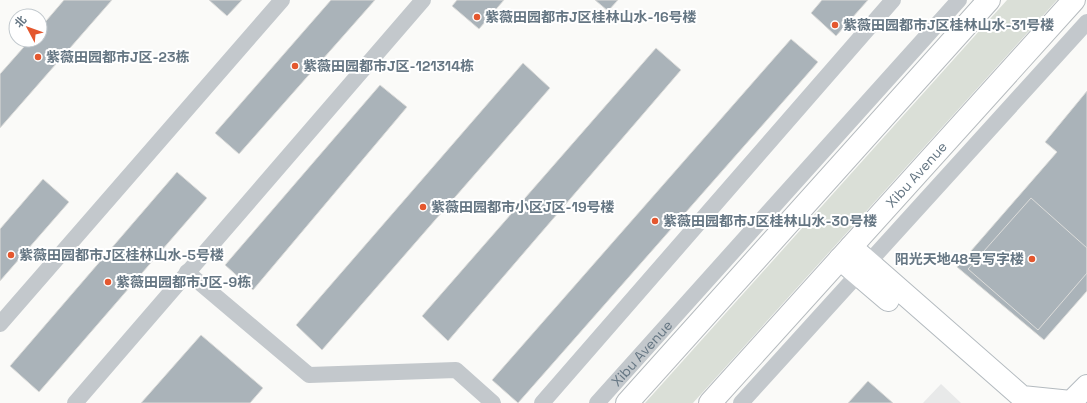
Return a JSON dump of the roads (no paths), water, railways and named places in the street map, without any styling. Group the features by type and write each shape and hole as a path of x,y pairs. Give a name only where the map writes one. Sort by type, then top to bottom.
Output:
{"main road":[{"name":"Xibu Avenue","path":"626,403 989,0"},
{"name":"Xibu Avenue","path":"710,403 1074,0"},
{"path":"845,253 1022,397 1071,403 1087,386"},
{"path":"863,268 1007,403"}],"street":[{"path":"0,324 282,0"},
{"path":"75,403 423,0"},
{"path":"542,403 893,0"},
{"name":"Xibu Avenue","path":"597,403 959,0"},
{"name":"Xibu Avenue","path":"741,403 1087,22"},
{"path":"187,272 309,374 456,370 492,403"}],"place":[{"name":"紫薇田园都市J区桂林山水-16号楼","path":"477,17"},
{"name":"紫薇田园都市J区桂林山水-31号楼","path":"835,25"},
{"name":"紫薇田园都市J区-23栋","path":"38,57"},
{"name":"紫薇田园都市J区-121314栋","path":"295,66"},
{"name":"紫薇田园都市小区J区-19号楼","path":"423,207"},
{"name":"紫薇田园都市J区桂林山水-30号楼","path":"655,221"},
{"name":"紫薇田园都市J区桂林山水-5号楼","path":"11,255"},
{"name":"阳光天地48号写字楼","path":"1032,259"},
{"name":"紫薇田园都市J区-9栋","path":"108,282"}]}
